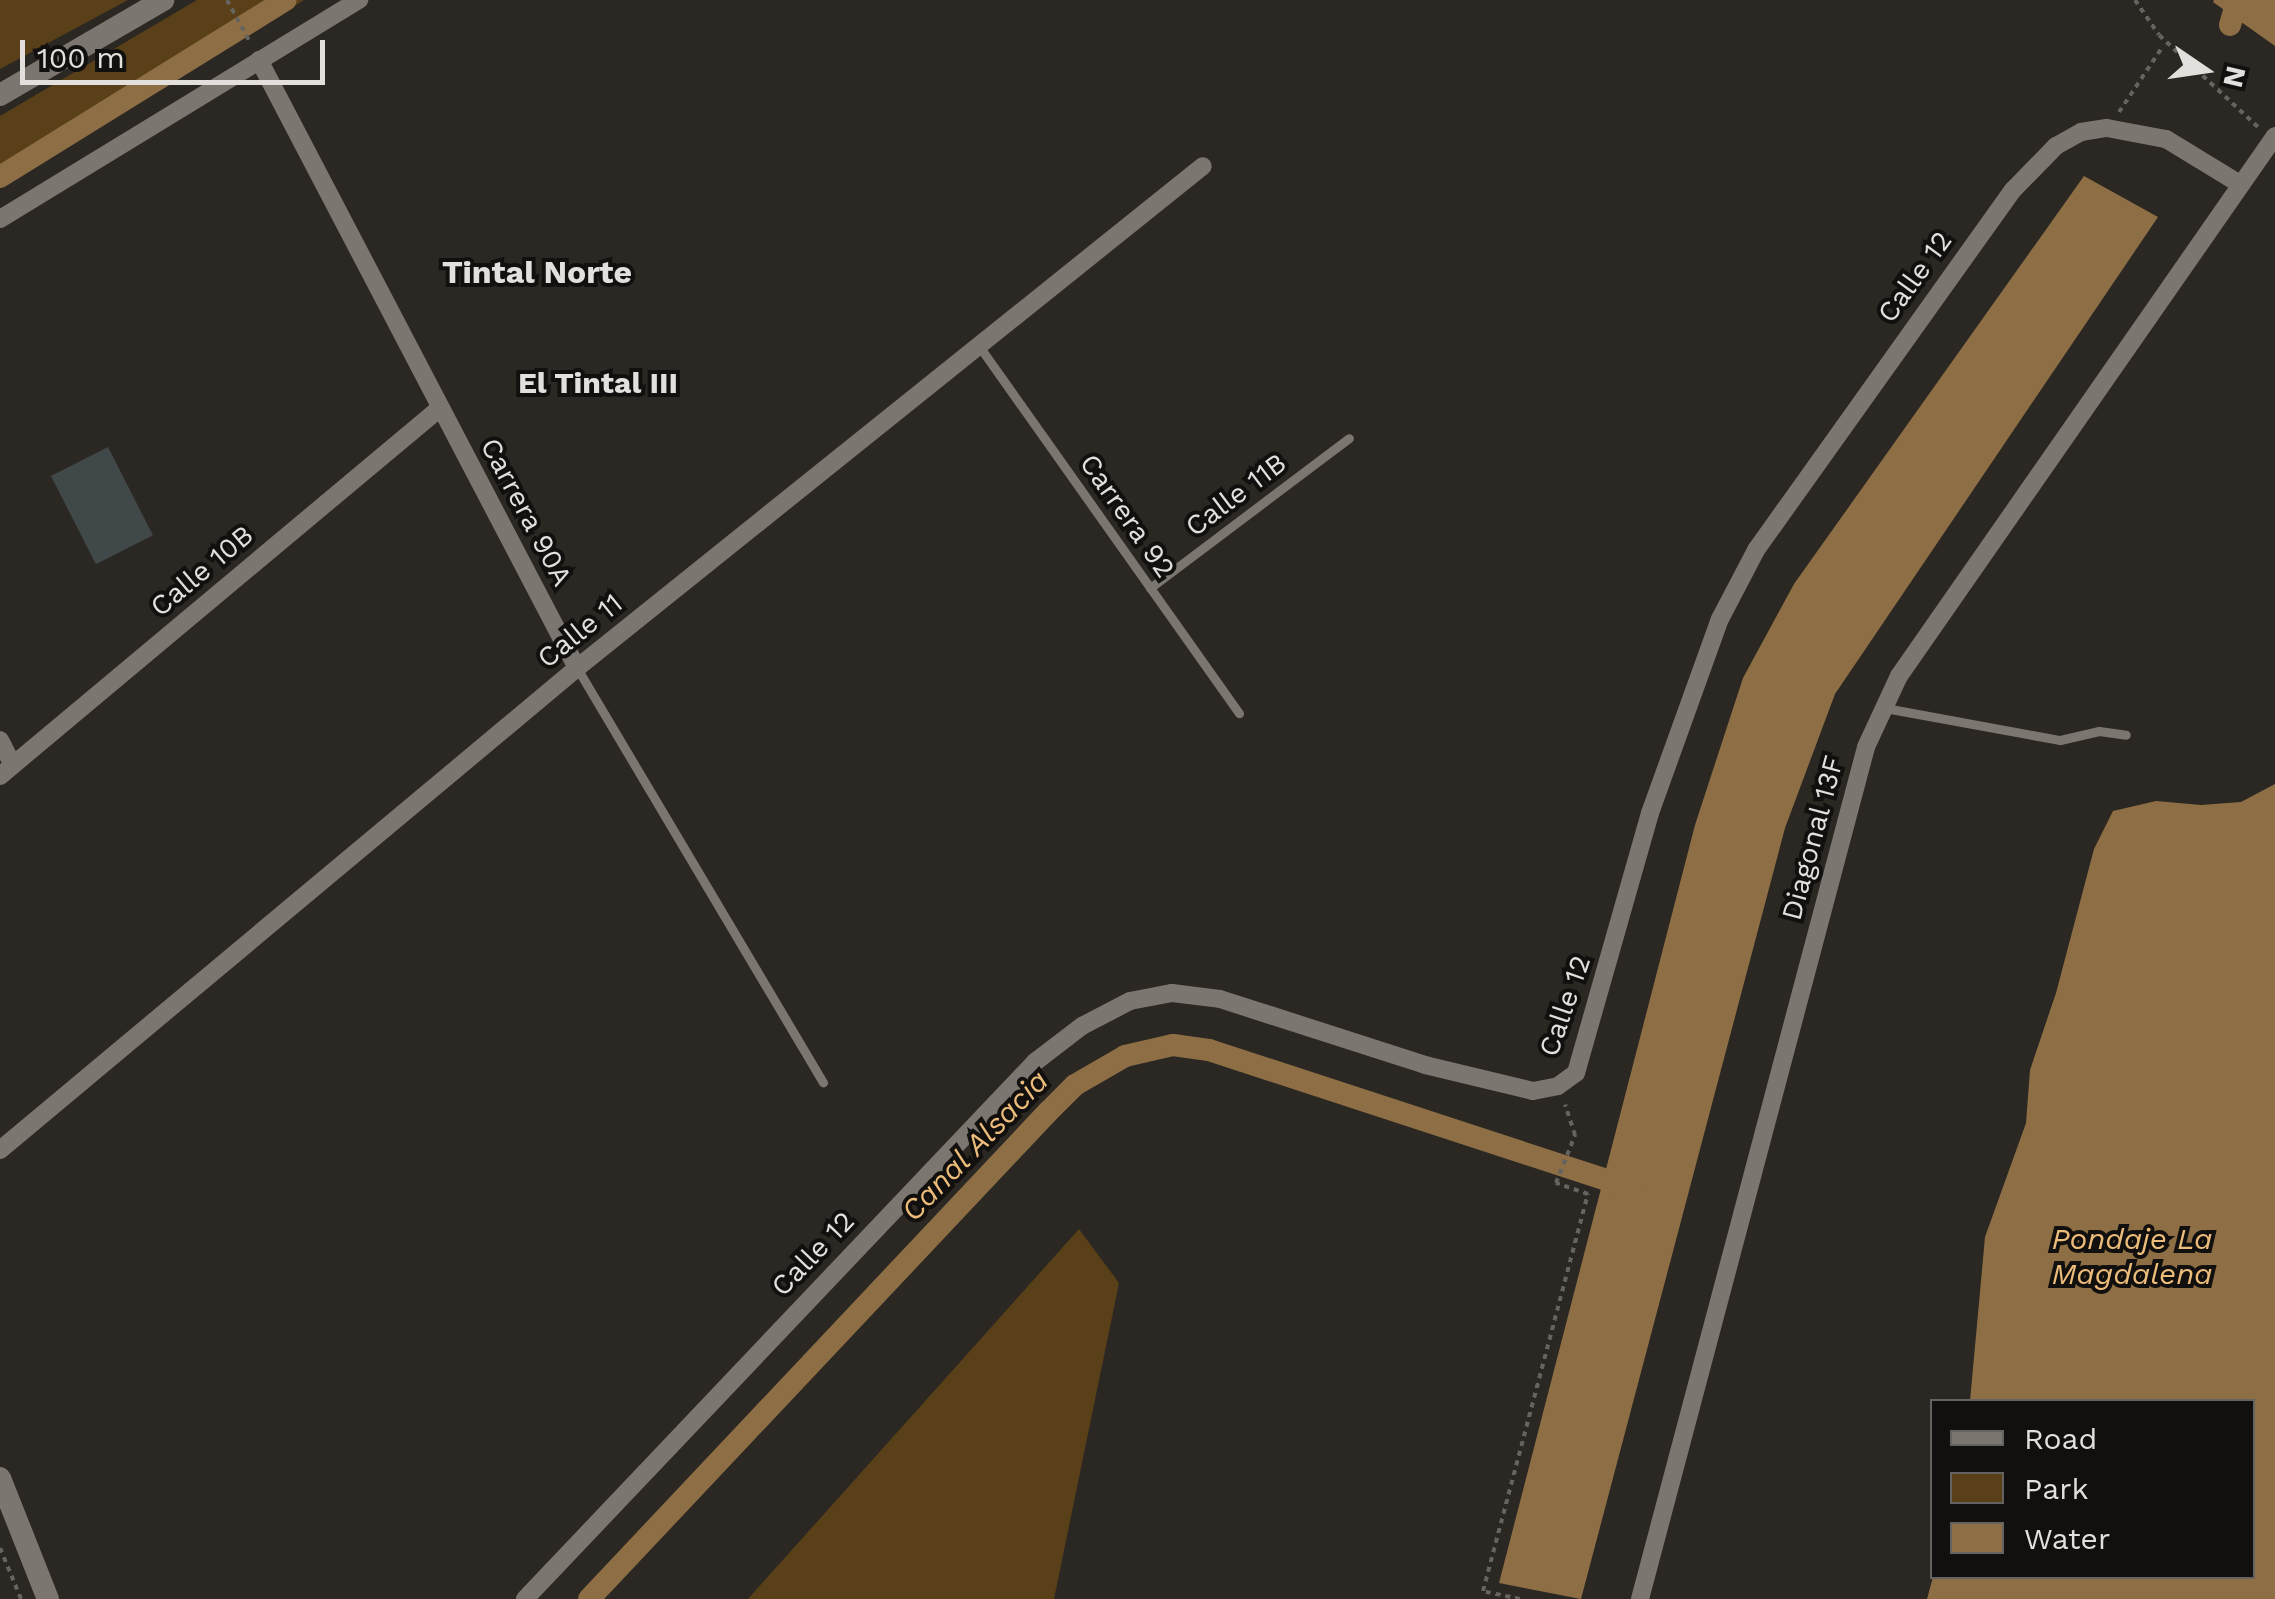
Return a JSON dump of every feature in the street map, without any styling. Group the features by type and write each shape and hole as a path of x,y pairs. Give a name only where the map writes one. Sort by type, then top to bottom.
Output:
{"street":[{"path":"0,95 163,0"},
{"path":"0,219 359,0"},
{"name":"Carrera 90A","path":"259,60 577,668"},
{"name":"Calle 12","path":"525,1599 985,1111 1050,1050 1082,1026 1130,1001 1172,993 1220,999 1425,1065 1533,1092 1558,1086 1576,1073 1650,813 1720,619 1756,550 2013,190 2056,146 2081,132 2108,128 2166,139 2238,183"},
{"name":"Diagonal 13F","path":"1640,1599 1866,748 1899,676 2216,223 2238,183 2274,138"},
{"name":"Calle 11","path":"0,1150 577,668 1203,166"},
{"name":"Calle 10B","path":"6,770 440,408"},
{"path":"0,740 6,770"},
{"path":"0,1478 48,1599"}],"lane":[{"name":"Carrera 92","path":"979,346 1239,714"},
{"name":"Calle 11B","path":"1150,588 1349,438"},
{"name":"Carrera 90A","path":"577,668 823,1083"},
{"path":"1885,708 2060,740 2100,731 2126,735"}],"path":[{"path":"227,0 247,38"},
{"path":"2135,0 2159,35 2274,138"},
{"path":"2108,128 2161,50"},
{"path":"1520,1599 1484,1591 1588,1194 1556,1183 1575,1134 1558,1086"},
{"path":"0,1548 20,1599"}],"green space":[{"path":"0,0 128,0 0,69"},
{"path":"197,0 304,0 0,188 0,116"},
{"path":"1079,1229 1119,1283 1054,1599 748,1599"}],"water":[{"path":"2275,0 2275,46 2213,2"},
{"path":"2084,176 2158,217 1835,694 1785,828 1581,1599 1499,1583 1695,825 1743,678 1794,584"},
{"name":"Pondaje La Magdalena","path":"2275,784 2275,1599 1927,1599 1932,1579 2255,1579 2255,1399 1970,1399 1985,1237 2026,1123 2030,1070 2056,993 2094,849 2113,811 2156,801 2201,805 2241,802"}],"building":[{"path":"108,447 153,535 96,564 51,476"}],"waterway":[{"path":"0,177 286,0"},
{"path":"2230,25 2237,0"},
{"name":"Canal Alsacia","path":"589,1599 1048,1112 1075,1085 1125,1056 1173,1045 1209,1050 1632,1188"}],"district":[{"name":"Tintal Norte","path":"537,272"},
{"name":"El Tintal III","path":"598,383"}]}
